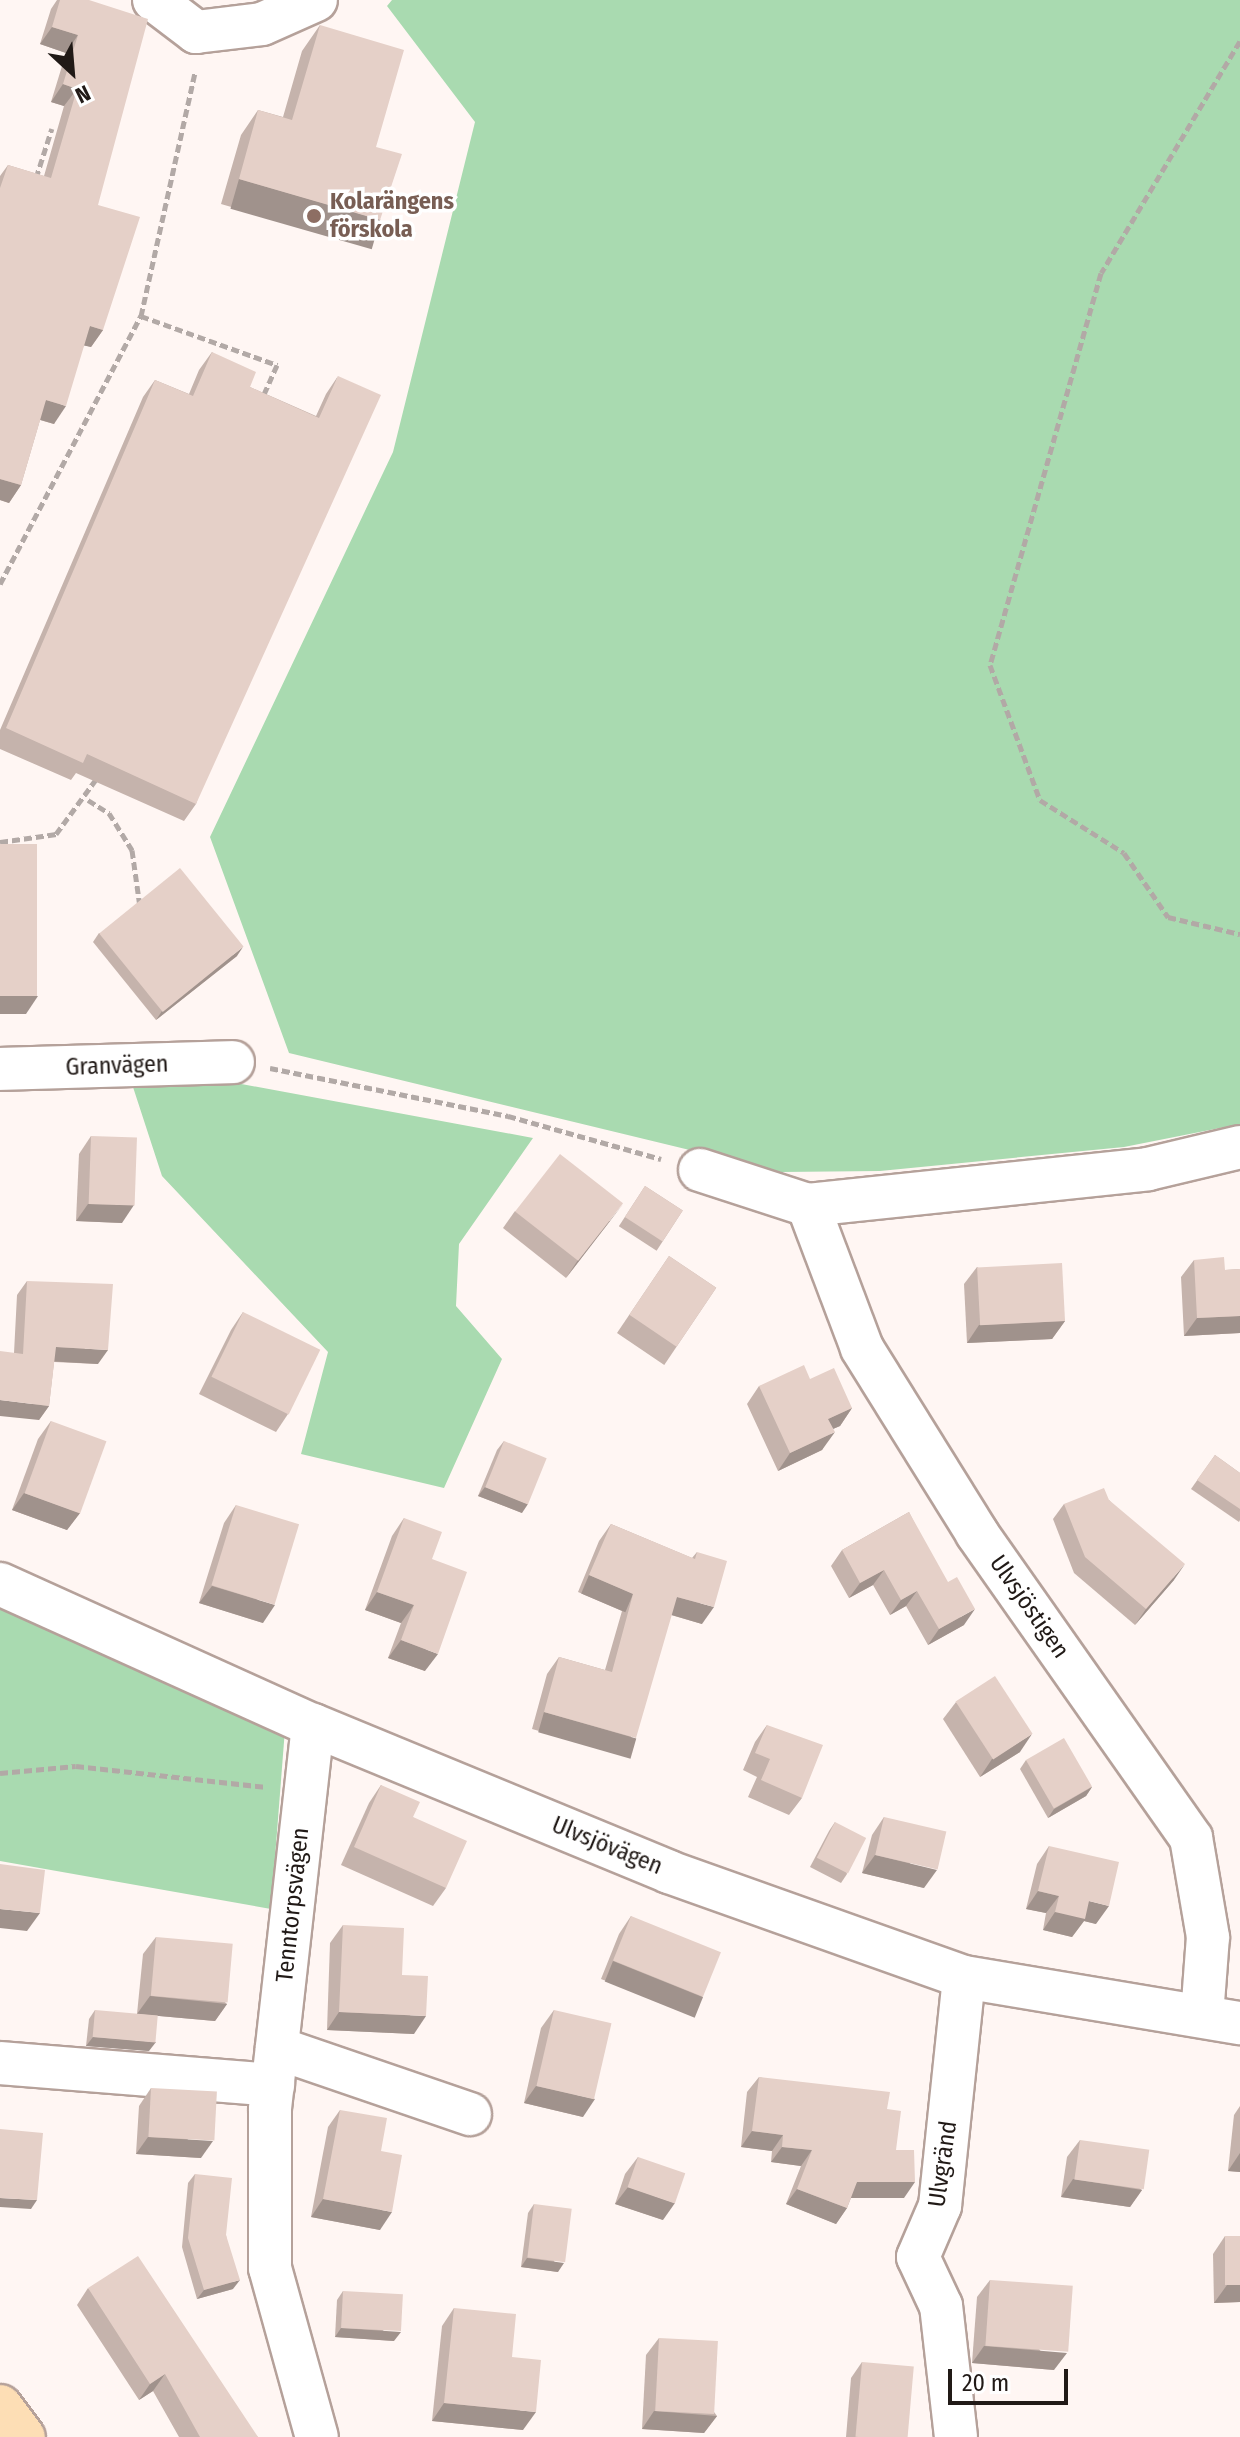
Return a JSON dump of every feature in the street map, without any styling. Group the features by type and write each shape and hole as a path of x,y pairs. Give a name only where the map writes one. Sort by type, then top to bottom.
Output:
{"main road":[{"path":"0,2407 23,2437"}],"street":[{"path":"154,0 196,32 262,24 316,0"},
{"name":"Granvägen","path":"0,1069 233,1062"},
{"path":"700,1170 808,1205 1148,1169 1240,1147"},
{"name":"Ulvsjöstigen","path":"808,1205 862,1348 977,1533 1191,1838 1221,2020"},
{"name":"Ulvsjövägen","path":"0,1584 313,1725 669,1872 964,1977 1221,2020"},
{"name":"Tenntorpsvägen","path":"313,1725 275,2066 270,2268 317,2437"},
{"name":"Ulvgränd","path":"956,2437 941,2306 918,2257 940,2206 964,1977"},
{"path":"0,2063 275,2066 470,2114"}],"path":[{"path":"0,584 141,316 194,95 196,32"},
{"path":"1240,41 1101,273 990,665 1040,800 1124,853 1168,917 1240,934"},
{"path":"33,188 52,128"},
{"path":"141,316 277,365 258,408"},
{"path":"0,842 56,834 88,800 101,771"},
{"path":"88,800 109,813 132,850 131,878 144,919"},
{"path":"233,1062 362,1082 700,1170"},
{"path":"0,1773 76,1766 306,1787"}],"green space":[{"path":"392,0 1240,0 1240,1124 1124,1147 880,1171 781,1172 289,1053 210,837 393,452 475,122 387,6"},
{"path":"236,1083 533,1138 459,1244 456,1306 502,1359 444,1488 301,1454 328,1352 162,1176 132,1084"},
{"path":"0,1606 285,1729 271,1909 0,1861"}],"building":[{"path":"60,0 89,0 148,19 98,205 140,217 103,330 90,326 66,406 46,400 21,485 0,479 0,188 8,165 51,178 77,89 63,84 78,35 52,27"},
{"name":"Kolarängens förskola","path":"320,25 404,50 376,147 402,154 380,220 239,179 258,110 292,120"},
{"path":"212,352 256,372 250,387 319,418 338,376 381,395 196,804 87,754 83,763 6,728 155,380 193,396"},
{"path":"0,844 37,844 37,996 0,996"},
{"path":"180,868 244,946 163,1012 99,933"},
{"path":"91,1136 137,1138 135,1206 89,1204"},
{"path":"560,1154 623,1203 578,1261 515,1212"},
{"path":"645,1186 683,1211 663,1242 625,1217"},
{"path":"669,1256 716,1288 677,1347 629,1315"},
{"path":"1224,1257 1225,1270 1240,1269 1240,1316 1197,1318 1194,1260"},
{"path":"1062,1263 1065,1321 980,1325 977,1267"},
{"path":"27,1281 113,1284 108,1350 56,1347 49,1406 0,1400 0,1351 23,1354"},
{"path":"243,1312 320,1350 289,1414 211,1377"},
{"path":"804,1365 810,1379 834,1368 852,1408 828,1419 835,1432 790,1453 759,1386"},
{"path":"51,1421 106,1441 80,1514 25,1493"},
{"path":"504,1441 547,1458 528,1505 485,1487"},
{"path":"1215,1455 1240,1473 1240,1509 1197,1480"},
{"path":"1104,1488 1109,1500 1185,1564 1146,1609 1085,1557 1064,1504"},
{"path":"236,1505 299,1524 275,1605 211,1585"},
{"path":"909,1512 948,1582 957,1577 975,1609 939,1629 917,1591 901,1600 884,1570 860,1583 842,1550"},
{"path":"404,1518 442,1532 432,1559 467,1572 438,1654 401,1640 414,1605 377,1592"},
{"path":"611,1524 695,1559 697,1552 727,1561 714,1607 677,1597 636,1738 544,1712 559,1657 612,1672 633,1594 589,1575"},
{"path":"995,1676 1033,1734 993,1759 956,1702"},
{"path":"767,1725 823,1745 802,1798 761,1780 770,1759 755,1753"},
{"path":"1064,1738 1092,1786 1054,1808 1026,1760"},
{"path":"381,1785 420,1802 413,1817 467,1841 446,1888 354,1847"},
{"path":"884,1817 946,1831 938,1869 875,1855"},
{"path":"835,1822 866,1838 848,1874 817,1858"},
{"path":"1049,1846 1119,1862 1109,1906 1089,1901 1085,1919 1055,1912 1059,1896 1038,1891"},
{"path":"0,1864 45,1870 40,1913 0,1909"},
{"path":"631,1916 721,1952 703,1997 613,1961"},
{"path":"343,1925 404,1928 402,1975 428,1976 426,2016 339,2012"},
{"path":"156,1937 233,1944 228,2002 151,1996"},
{"path":"95,2010 158,2015 155,2042 93,2037"},
{"path":"554,2010 611,2023 594,2099 536,2086"},
{"path":"759,2077 890,2092 887,2109 901,2111 896,2150 914,2150 915,2182 857,2182 847,2208 797,2189 812,2150 782,2147 783,2135 752,2131"},
{"path":"151,2088 217,2091 214,2140 148,2137"},
{"path":"340,2110 387,2118 381,2151 402,2155 392,2212 323,2199"},
{"path":"0,2129 43,2133 37,2200 0,2198"},
{"path":"1080,2140 1149,2150 1144,2189 1074,2180"},
{"path":"638,2157 685,2173 675,2204 628,2187"},
{"path":"195,2174 232,2178 226,2235 240,2280 204,2290 188,2238"},
{"path":"534,2204 572,2209 565,2262 527,2258"},
{"path":"1225,2236 1240,2236 1240,2285 1225,2285"},
{"path":"138,2256 258,2437 200,2437 165,2374 150,2384 88,2288"},
{"path":"990,2280 1073,2286 1068,2352 985,2346"},
{"path":"343,2291 403,2294 401,2331 341,2328"},
{"path":"454,2308 516,2314 512,2357 541,2360 536,2412 444,2403"},
{"path":"659,2338 718,2341 714,2414 655,2411"},
{"path":"862,2362 914,2367 908,2437 855,2437"}],"place":[{"name":"Kolarängens förskola","path":"314,216"}]}
